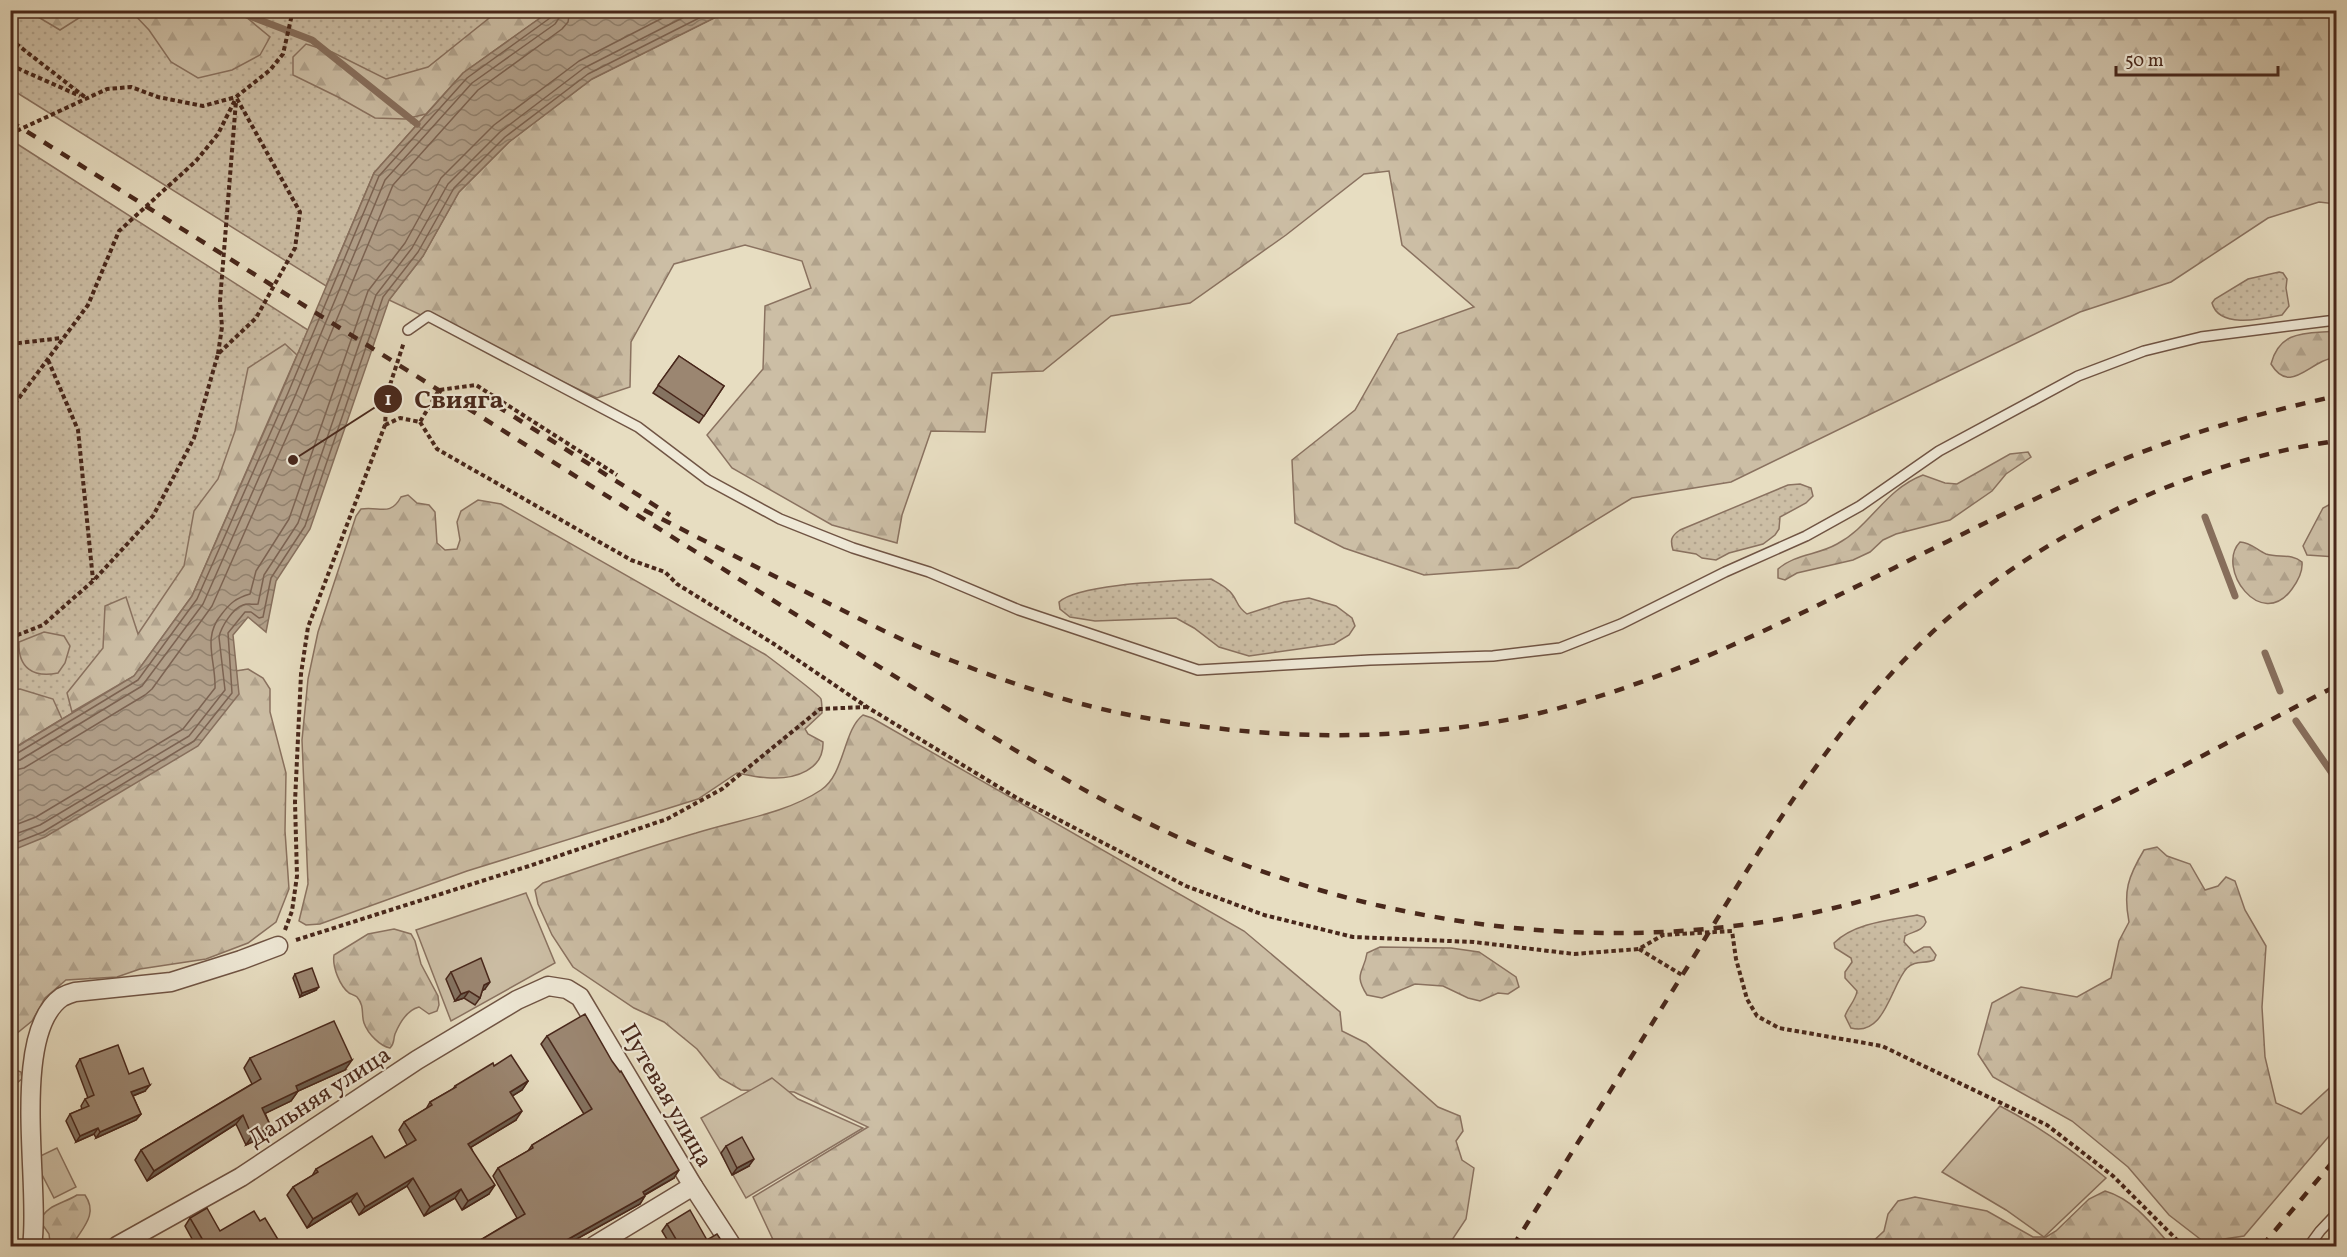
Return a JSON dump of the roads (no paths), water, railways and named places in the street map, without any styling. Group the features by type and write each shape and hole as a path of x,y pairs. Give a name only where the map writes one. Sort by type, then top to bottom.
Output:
{"street":[{"path":"32,1246 35,1227 29,1118 36,1042 51,1009 62,997 75,992 171,982 278,946"},
{"name":"Путевая улица","path":"548,986 567,989 580,997 693,1186 732,1246"},
{"name":"Дальняя улица","path":"117,1246 241,1177 417,1060 517,1000 548,986"},
{"path":"594,1246 693,1186"}],"lane":[{"path":"408,330 428,316 638,427 708,480 780,519 853,548 929,572 1019,610 1198,670 1370,660 1493,656 1560,648 1621,624 1725,572 1806,536 1860,506 1940,451 2078,376 2144,351 2201,337 2337,320"},
{"path":"2309,1246 2337,1214"}],"water":[{"path":"550,11 728,11 592,79 509,142 459,192 423,256 389,300 310,529 276,581 266,632 248,617 233,635 239,694 198,746 45,837 11,851 11,750 134,676 192,596 374,173 463,73"}],"waterway":[{"path":"234,10 312,40 417,124"},
{"path":"2205,517 2235,596"},
{"path":"2265,653 2280,691"},
{"path":"2296,721 2336,779"}],"railway":[{"path":"10,121 949,710 1049,770 1118,808 1188,842 1291,881 1360,901 1430,916 1501,927 1573,932 1645,933 1716,928 1787,918 1860,901 1931,879 2001,853 2137,789 2336,686"},
{"path":"644,510 903,640 977,670 1051,695 1101,709 1200,726 1297,734 1395,733 1444,729 1540,713 1631,686 1698,660 1767,629 2006,513 2131,456 2218,426 2336,396"},
{"path":"497,406 670,515"},
{"path":"1513,1246 1798,792 1854,717 1916,648 1958,609 2005,574 2056,541 2110,512 2166,487 2223,467 2280,451 2336,441"},
{"path":"2262,1246 2336,1158"}],"place":[{"name":"Свияга","path":"293,460"}]}
